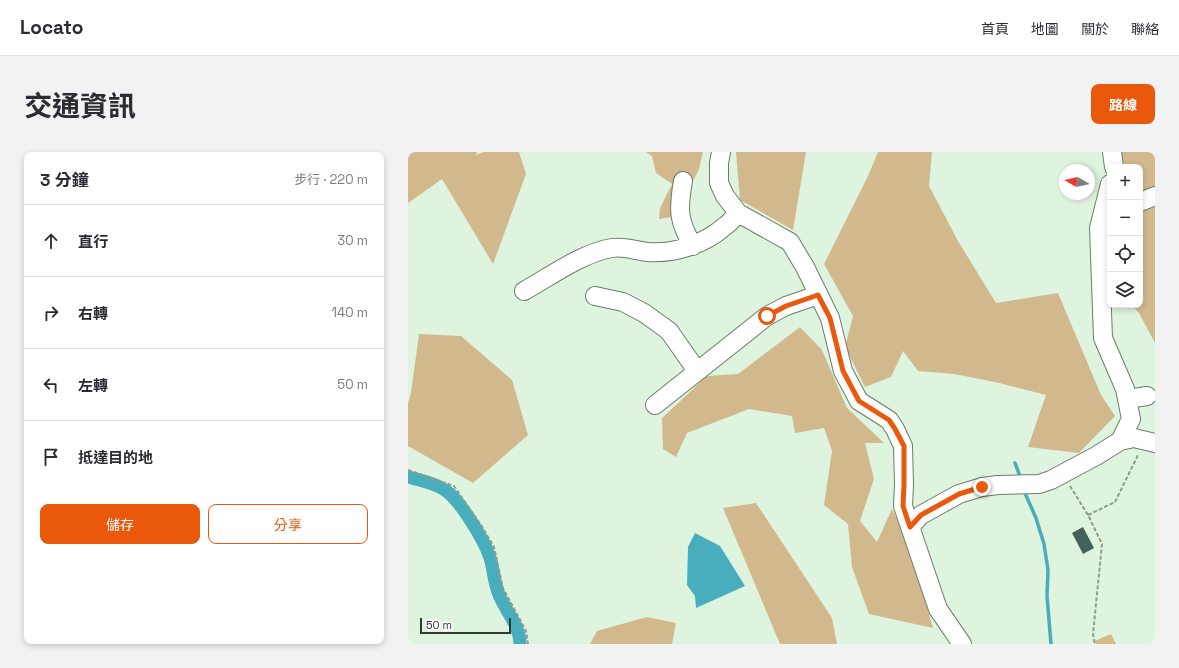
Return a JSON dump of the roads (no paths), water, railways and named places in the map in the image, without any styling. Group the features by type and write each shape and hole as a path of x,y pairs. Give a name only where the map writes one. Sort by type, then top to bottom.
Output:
{"street":[{"path":"721,152 718,183 725,196 738,213 790,242 805,267 830,318 843,371 859,401 889,420 904,446 903,506 938,609 962,644"},
{"path":"1112,152 1114,164"},
{"path":"683,182 680,211 682,226 693,246"},
{"path":"1143,201 1155,196"},
{"path":"1108,200 1106,215 1099,228 1103,338 1125,389 1131,419 1120,441"},
{"path":"524,291 592,253 612,248 624,247 649,252 669,251 693,246 725,227 738,213"},
{"path":"655,405 767,316 786,306 818,295"},
{"path":"595,296 623,302 644,312 669,331 697,371"},
{"path":"1127,399 1147,396"},
{"path":"910,527 921,515 959,494 982,487 1039,484 1063,474 1120,441 1134,438 1150,441"}],"water":[{"path":"695,533 720,546 745,586 696,608 695,596 687,585 688,547"}],"waterway":[{"path":"1015,463 1021,479"},
{"path":"408,477 432,484 445,490 465,511 478,532 487,551 498,592 516,625 520,644"},
{"path":"1024,491 1036,518 1044,544 1048,570 1047,596 1051,644"}]}
